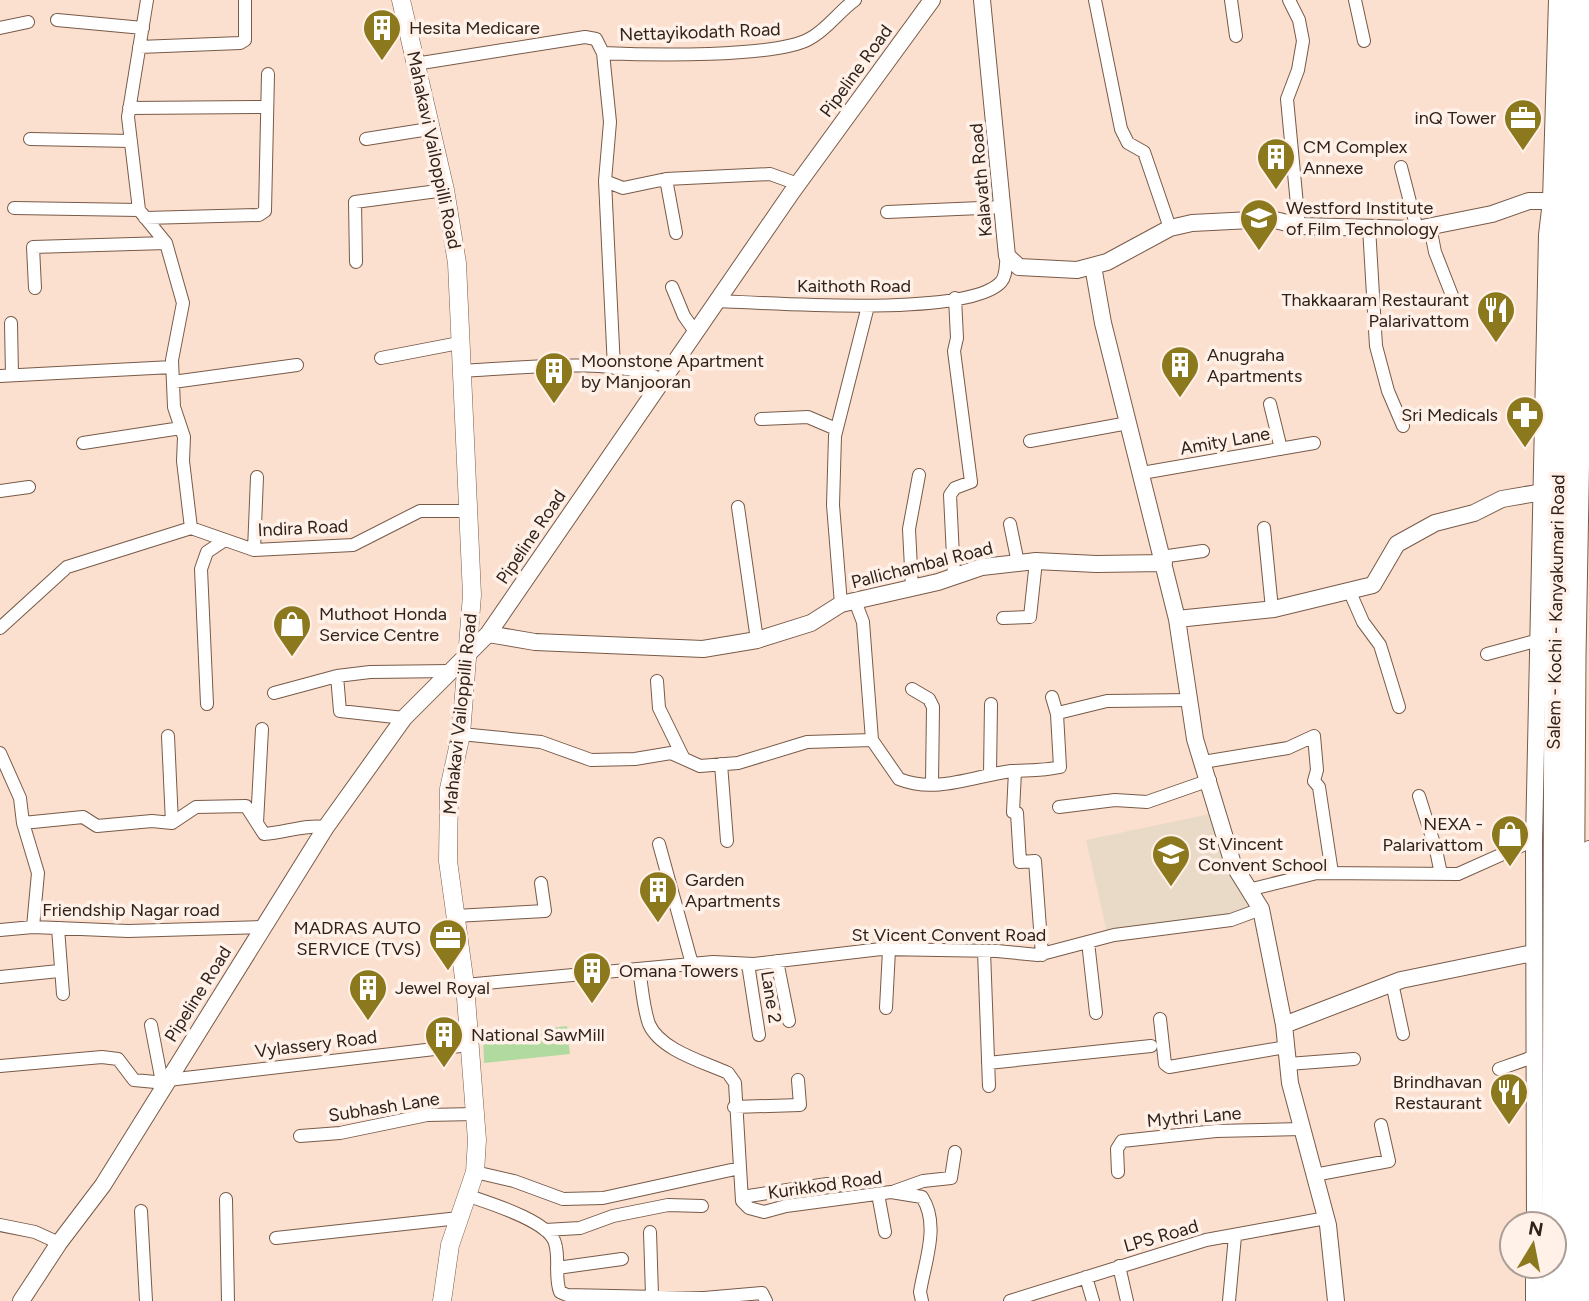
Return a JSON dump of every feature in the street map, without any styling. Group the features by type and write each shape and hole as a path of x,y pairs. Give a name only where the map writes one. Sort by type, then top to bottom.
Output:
{"highway":[{"name":"Salem - Kochi - Kanyakumari Road","path":"1558,1210 1563,1198 1581,741 1568,461 1562,232 1575,38 1571,0"},
{"name":"Salem - Kochi - Kanyakumari Road","path":"1575,38 1587,0"},
{"name":"Salem - Kochi - Kanyakumari Road","path":"1568,461 1555,665 1546,1083 1563,1198 1571,1301"},
{"path":"1552,1301 1553,1280"}],"main road":[{"name":"Mahakavi Vailoppilli Road","path":"401,0 445,190 457,263 472,595 461,734 452,770 448,810 448,861 465,985 475,1114 475,1172 469,1196 458,1218 444,1273 442,1301"}],"street":[{"path":"0,628 66,567 191,528 181,428 174,407 172,367 183,303 166,243 142,214 131,141 129,108 147,0"},
{"path":"139,47 240,43 245,40 247,28 246,0"},
{"name":"Nettayikodath Road","path":"415,64 585,37 596,39 603,53 685,54 790,46 810,39 855,0"},
{"name":"Pipeline Road","path":"27,1299 59,1243 103,1185 326,827 404,718 469,657 488,634 798,184 932,0"},
{"name":"Kalavath Road","path":"982,0 1007,256 1019,267 1077,270 1107,262 1170,228 1224,219 1271,219 1299,226 1423,228 1492,214 1530,201 1551,201"},
{"path":"1095,0 1121,129 1128,143 1144,152 1170,228"},
{"path":"1231,0 1236,36"},
{"path":"1289,0 1299,20 1303,41 1298,71 1287,99 1299,226"},
{"path":"1355,0 1364,41"},
{"name":"Salem - Kochi - Kanyakumari Road","path":"1557,0 1575,38"},
{"path":"57,20 142,28"},
{"path":"0,28 28,22"},
{"path":"1536,1210 1546,1083 1536,1056 1533,953 1547,235 1575,38"},
{"path":"603,53 610,122 605,181 614,368"},
{"path":"14,208 142,214 259,215 265,211 268,74"},
{"path":"129,108 267,107"},
{"path":"366,139 429,129"},
{"path":"30,139 131,141"},
{"path":"1401,167 1453,298"},
{"path":"605,181 623,188 666,179 770,174 798,184"},
{"path":"666,179 676,233"},
{"path":"356,262 355,202 445,190"},
{"path":"887,212 1003,207"},
{"path":"1369,227 1376,346 1388,391 1403,426"},
{"path":"35,288 33,247 166,243"},
{"name":"Kaithoth Road","path":"718,301 892,307 955,298 986,291 1000,282 1006,272 1007,256"},
{"path":"1093,266 1103,323 1177,619 1195,739 1210,780 1233,864 1261,909 1302,1129 1325,1218 1336,1301"},
{"path":"673,287 684,316 696,333"},
{"path":"954,577 950,495 954,488 971,482 954,351 957,338 955,298"},
{"path":"868,306 836,429 833,505 848,603 863,622 872,740 899,779 921,785 956,784 990,774 1060,767 1058,713 1052,698"},
{"path":"11,323 6,376 172,367"},
{"path":"381,358 459,343"},
{"path":"173,382 297,365"},
{"path":"460,371 614,368 654,376 663,381"},
{"path":"1270,404 1281,450"},
{"path":"761,419 808,417 836,429"},
{"path":"1030,441 1128,423"},
{"path":"83,443 181,428"},
{"name":"Amity Lane","path":"1142,472 1314,443"},
{"path":"912,588 909,529 919,475"},
{"path":"254,550 257,477"},
{"path":"0,491 29,487"},
{"path":"1177,619 1272,609 1373,584 1397,544 1435,523 1474,513 1502,499 1543,492"},
{"path":"738,507 757,640"},
{"name":"Indira Road","path":"191,528 254,550 353,545 420,511 467,510"},
{"path":"1010,524 1018,563"},
{"path":"1264,528 1272,609"},
{"path":"207,704 201,569 207,552 225,540"},
{"path":"1162,560 1203,551"},
{"name":"Pallichambal Road","path":"488,634 535,642 703,649 757,640 811,623 848,603 954,577 982,567 1036,561 1096,565 1162,560"},
{"path":"1003,618 1030,617 1036,561"},
{"path":"1349,590 1363,622 1381,645 1399,707"},
{"path":"1487,654 1539,640"},
{"path":"274,693 337,676 370,672 452,671"},
{"path":"337,676 340,711 404,718"},
{"path":"657,681 659,708 683,757 690,764 700,766 738,763 807,742 872,740"},
{"path":"912,689 929,699 933,707 932,783"},
{"path":"1058,713 1107,701 1191,700"},
{"path":"990,774 991,704"},
{"path":"257,823 262,729"},
{"path":"461,734 541,742 591,760 635,759 656,753 683,757"},
{"path":"167,736 172,823"},
{"path":"1203,762 1288,748 1314,736 1317,770 1314,781 1319,788 1332,873"},
{"path":"0,753 20,798 23,823 38,873 33,927"},
{"path":"721,764 727,841"},
{"path":"1015,771 1013,812 1017,813 1020,862 1035,861 1041,955"},
{"path":"1059,807 1115,800 1147,802 1210,780"},
{"path":"1419,796 1441,874"},
{"path":"23,823 83,817 97,826 126,822 172,823 196,807 234,804 246,806 264,834 289,832 311,825 326,827"},
{"path":"1248,890 1317,873 1458,874 1534,840"},
{"path":"659,844 692,964"},
{"path":"1585,1301 1589,849"},
{"path":"456,916 545,911 541,883"},
{"name":"St Vicent Convent Road","path":"465,985 692,964 748,964 889,950 984,951 1041,955 1142,930 1231,920 1261,909"},
{"name":"Friendship Nagar road","path":"0,930 33,927 128,931 262,927"},
{"path":"58,928 63,994"},
{"path":"1088,942 1096,1013"},
{"path":"886,1008 889,950"},
{"path":"984,951 989,1086"},
{"path":"1284,1025 1392,983 1533,953"},
{"path":"777,961 789,1021"},
{"name":"Lane 2","path":"748,964 759,1035"},
{"name":"Kurikkod Road","path":"639,969 648,1022 653,1032 664,1042 728,1073 735,1083 734,1107 742,1197 749,1209 764,1212 786,1206 884,1193 922,1197 931,1210 932,1230 920,1292 922,1301"},
{"path":"0,977 60,971"},
{"path":"1392,983 1403,1034"},
{"path":"1160,1019 1165,1064 1169,1067 1287,1056 1354,1059"},
{"path":"151,1025 165,1082"},
{"name":"Vylassery Road","path":"0,1066 102,1057 118,1059 134,1080 165,1082 469,1045"},
{"path":"988,1063 1151,1046"},
{"path":"1499,1069 1536,1056"},
{"path":"734,1107 800,1105 798,1080"},
{"name":"Subhash Lane","path":"300,1136 340,1133 427,1115 475,1114"},
{"path":"1314,1175 1390,1161 1381,1125"},
{"name":"Mythri Lane","path":"1118,1172 1117,1149 1122,1140 1216,1131 1302,1129"},
{"path":"885,1231 884,1193 923,1181 950,1178 955,1152"},
{"path":"475,1172 514,1181 564,1199 603,1198 740,1168"},
{"path":"742,1197 827,1184 847,1185"},
{"path":"469,1196 512,1212 545,1230 555,1240 560,1292 567,1295 704,1298 762,1293 766,1301"},
{"path":"226,1199 228,1301"},
{"path":"545,1230 580,1228 613,1216 668,1205 702,1206"},
{"path":"141,1211 146,1301"},
{"path":"276,1238 458,1218"},
{"name":"LPS Road","path":"1010,1301 1206,1240 1325,1218"},
{"path":"0,1225 35,1233 59,1243"},
{"path":"650,1232 652,1295"},
{"path":"1229,1301 1235,1236"},
{"path":"557,1268 622,1259"},
{"path":"1119,1266 1127,1301"},
{"path":"1086,1277 1093,1301"},
{"path":"1534,1280 1534,1301"}],"shaded area":[{"name":"St Vincent Convent School","path":"1214,813 1261,909 1108,937 1086,840"}],"green space":[{"path":"567,1026 570,1054 484,1063 483,1037"}],"place":[{"name":"Hesita Medicare","path":"382,62"},
{"name":"inQ Tower","path":"1523,152"},
{"name":"CM Complex Annexe","path":"1276,191"},
{"name":"Westford Institute of Film Technology","path":"1259,252"},
{"name":"Thakkaaram Restaurant Palarivattom","path":"1496,344"},
{"name":"Anugraha Apartments","path":"1180,399"},
{"name":"Moonstone Apartment by Manjooran","path":"554,405"},
{"name":"Sri Medicals","path":"1525,449"},
{"name":"Muthoot Honda Service Centre","path":"292,658"},
{"name":"NEXA - Palarivattom","path":"1510,868"},
{"name":"St Vincent Convent School","path":"1171,888"},
{"name":"Garden Apartments","path":"658,924"},
{"name":"MADRAS AUTO SERVICE (TVS)","path":"448,972"},
{"name":"Omana Towers","path":"592,1005"},
{"name":"Jewel Royal","path":"368,1022"},
{"name":"National SawMill","path":"444,1069"},
{"name":"Brindhavan Restaurant","path":"1509,1126"}]}
